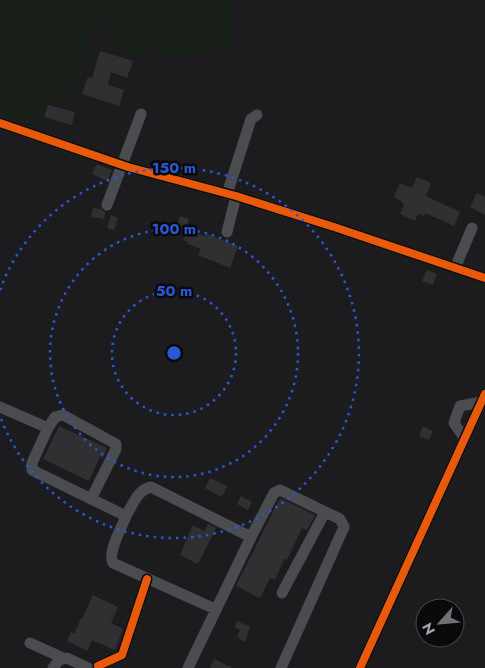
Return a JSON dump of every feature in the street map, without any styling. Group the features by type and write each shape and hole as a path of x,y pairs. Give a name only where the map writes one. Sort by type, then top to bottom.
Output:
{"street":[{"path":"107,205 141,114"},
{"path":"228,232 231,195 251,119 257,115"},
{"path":"0,123 121,164 334,227 485,278"},
{"path":"455,268 472,228"},
{"path":"360,668 483,398"},
{"path":"465,439 454,423 460,406 483,398"},
{"path":"1,410 48,428"},
{"path":"91,499 116,449 116,444 63,415 55,417 32,463 32,470 91,499 126,516"},
{"path":"215,610 116,565 111,560 112,552 126,516 142,490 151,487 251,537"},
{"path":"188,668 274,493 278,490 283,490 340,519 344,524 281,668"},
{"path":"282,594 325,512"},
{"path":"30,643 63,658 93,667 122,655 147,579"},
{"path":"53,668 63,658"}],"shaded area":[{"path":"0,0 485,0 485,668 0,668"},
{"path":"0,0 232,0 233,47 178,57 156,51 137,55 125,54 118,42 97,18 87,36 84,49 92,55 74,92 60,101 45,104 39,126 20,122 0,113"}],"building":[{"path":"100,51 133,61 127,78 111,72 108,85 124,90 119,106 82,94 88,77 92,78"},
{"path":"48,105 75,112 72,125 44,117"},
{"path":"97,164 112,170 107,181 92,174"},
{"path":"417,177 431,183 426,196 460,212 454,226 425,213 424,216 418,214 415,221 400,214 404,206 401,201 394,197 400,183 412,188"},
{"path":"477,193 485,197 485,215 470,207"},
{"path":"93,208 101,209 105,212 104,219 91,217"},
{"path":"111,215 118,218 114,230 107,228"},
{"path":"180,216 189,219 186,229 177,225"},
{"path":"186,230 205,236 207,234 238,246 230,268 198,255 201,249 183,240"},
{"path":"427,270 437,274 433,285 422,281"},
{"path":"59,426 107,448 103,458 100,456 89,481 43,459"},
{"path":"423,426 433,431 429,440 419,436"},
{"path":"210,478 227,486 222,497 205,488"},
{"path":"241,496 252,502 248,510 237,504"},
{"path":"280,498 315,515 307,530 302,528 287,560 284,559 275,580 270,578 260,598 236,586"},
{"path":"208,524 216,528 198,564 180,555 193,525 204,531"},
{"path":"93,595 118,607 111,623 123,629 115,650 92,640 87,651 67,641 71,632 74,634"},
{"path":"237,621 250,627 245,642 237,637 240,630 235,627"},
{"path":"214,659 233,668 210,668"}],"cycle path":[{"path":"0,123 128,167 236,196 485,278"},
{"path":"360,668 485,394"},
{"path":"98,666 122,655 147,579"}]}
